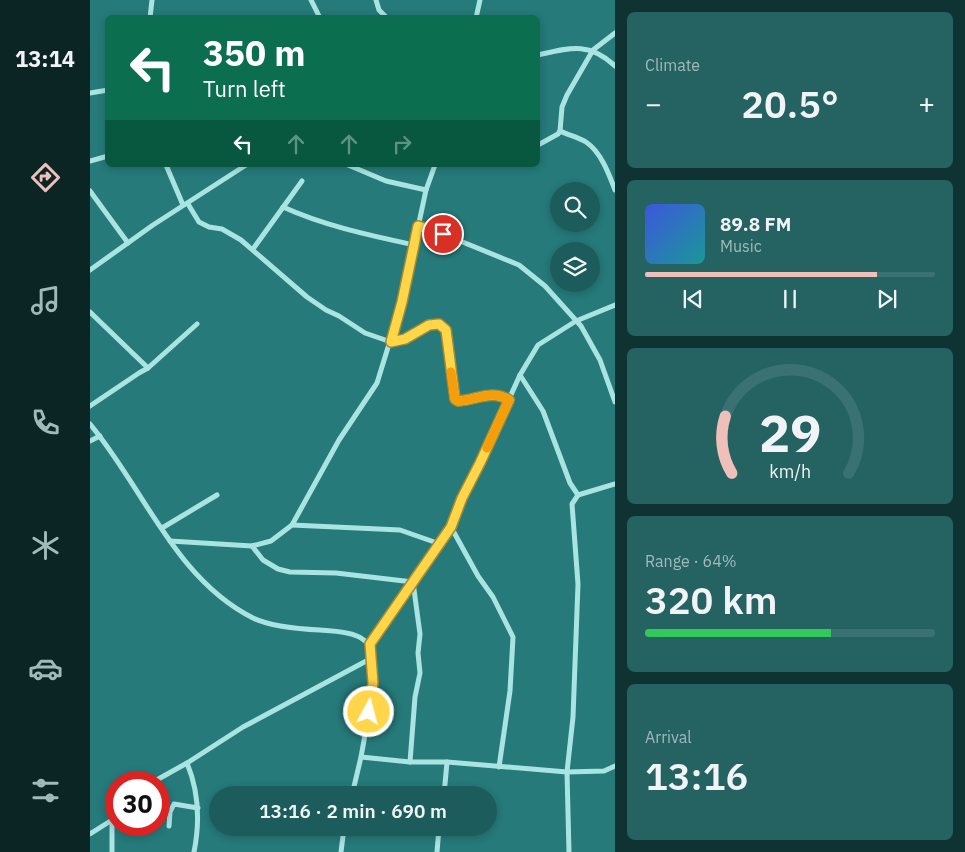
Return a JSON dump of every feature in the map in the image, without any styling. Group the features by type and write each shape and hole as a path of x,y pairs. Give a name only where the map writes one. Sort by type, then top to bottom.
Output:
{"street":[{"path":"150,15 152,0"},
{"path":"311,0 318,15"},
{"path":"376,0 379,10 384,15"},
{"path":"477,15 480,0"},
{"path":"540,144 558,134 560,131 562,107 566,95 593,50 615,33"},
{"path":"540,55 577,47 593,50 607,58 615,66"},
{"path":"90,93 105,90"},
{"path":"560,131 592,147 608,172 615,190"},
{"path":"90,161 105,157"},
{"path":"167,167 185,205 199,222 209,227 222,229 241,240 307,297 365,333 391,342 405,339 429,325 439,324 446,330 455,399 464,401 475,397 502,395 509,400"},
{"path":"90,270 243,167"},
{"path":"353,167 386,181 426,190"},
{"path":"170,541 252,546 271,541 292,525 342,436 377,383 391,342 426,190 434,167"},
{"path":"253,249 302,181"},
{"path":"90,191 128,243"},
{"path":"283,207 334,227 414,245"},
{"path":"418,226 443,234 518,265 546,286 562,302 581,326 600,360 615,402"},
{"path":"354,786 372,696 370,644 451,527 462,498 520,375 538,345 576,321 615,305"},
{"path":"90,312 148,368"},
{"path":"90,406 148,368 197,324"},
{"path":"520,375 543,411 570,483 578,495"},
{"path":"90,424 170,541 215,592 236,608 270,624 303,629 337,631 356,636 370,644"},
{"path":"90,441 100,436"},
{"path":"568,852 567,772 573,717 578,584 572,504 578,495 615,484"},
{"path":"162,528 217,495"},
{"path":"292,525 400,530 440,544"},
{"path":"451,527 478,576 493,597 513,637 510,691 499,767"},
{"path":"252,546 264,560 278,569 290,572 336,573 413,582"},
{"path":"410,762 415,697 420,673 418,653 420,634 413,582"},
{"path":"170,772 242,727 283,707 370,659"},
{"path":"361,757 567,772 604,771 615,766"},
{"path":"445,786 448,762"},
{"path":"187,763 193,777 198,808 194,852"},
{"path":"170,812 174,804 198,808"},
{"path":"90,834 105,824"},
{"path":"112,836 112,852"},
{"path":"341,852 343,836"},
{"path":"437,852 438,836"}],"slow traffic":[{"path":"451,372 455,399 458,401 495,395 502,395 509,400 487,448"}],"route":[{"path":"369,712 373,683 370,644 451,527 462,498 509,400 502,395 475,397 464,401 455,399 446,330 439,324 429,325 405,339 391,342 402,302 418,226 443,234"}]}
